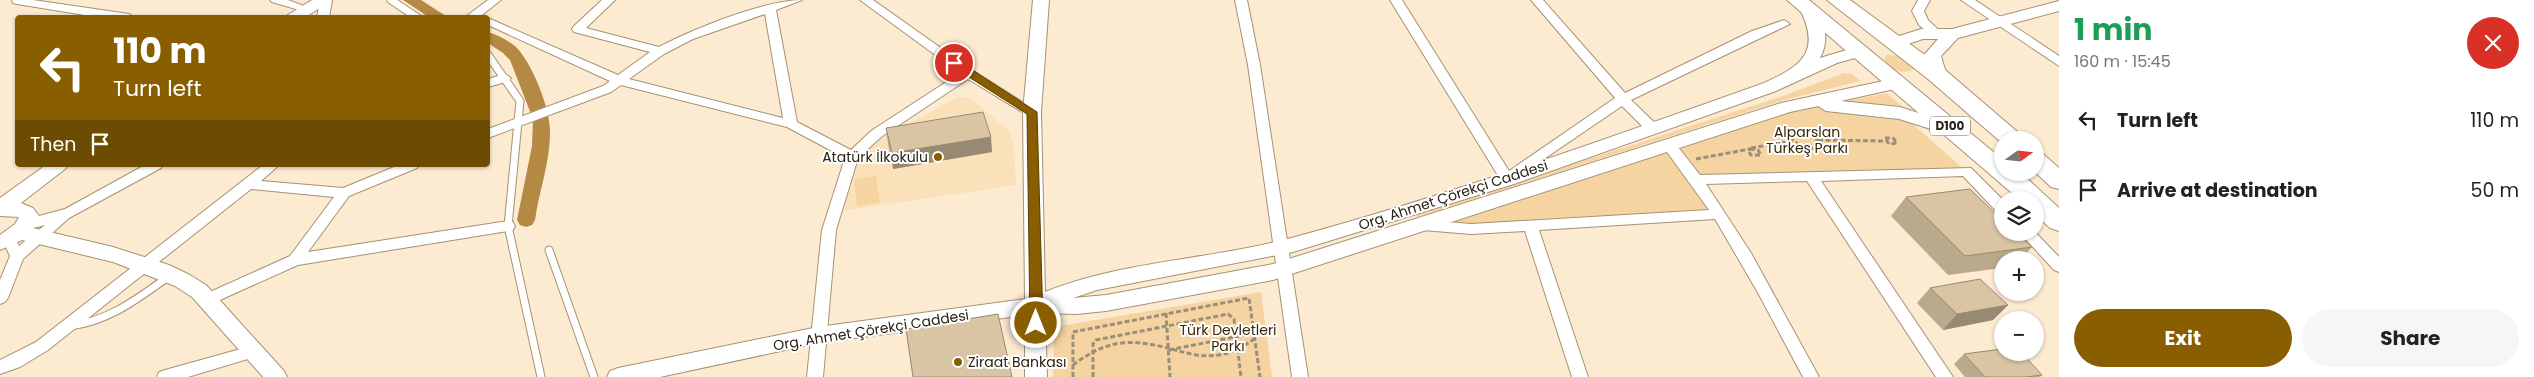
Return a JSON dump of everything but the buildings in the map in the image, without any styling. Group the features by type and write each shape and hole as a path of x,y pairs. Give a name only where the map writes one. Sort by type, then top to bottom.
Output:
{"highway":[{"name":"D100","path":"1837,0 1936,74 2002,131"},
{"name":"D100","path":"1802,4 1994,163"},
{"path":"1860,51 1896,43"},
{"path":"1897,83 1936,74"},
{"path":"2044,168 2059,181"},
{"name":"D100","path":"2014,181 2059,222"}],"main road":[{"path":"296,15 325,0"},
{"path":"1036,377 1032,112 1041,0"},
{"path":"1784,81 1806,64 1817,50 1817,28 1802,4"},
{"path":"1896,43 1921,34 1944,33 2000,22 2059,6"},
{"path":"1936,74 1938,73 1932,55 1944,33"},
{"name":"Org. Ahmet Çörekçi Caddesi","path":"1036,305 1070,290 1097,282 1281,248 1507,179 1653,129 1784,81 1832,59 1860,51"},
{"name":"Org. Ahmet Çörekçi Caddesi","path":"618,377 818,335 1036,305 1088,305 1165,293 1284,269 1802,103 1897,83"},
{"name":"Org. Ahmet Çörekçi Caddesi","path":"1802,103 1893,112 1955,130"},
{"path":"7,203 41,167"},
{"path":"7,203 56,167"},
{"path":"7,203 28,214 28,219 18,239 146,265 192,286 256,351 276,377"},
{"path":"1409,209 1423,225"}],"street":[{"path":"19,0 17,1 109,15"},
{"path":"276,0 306,9"},
{"path":"323,15 325,0"},
{"path":"476,15 495,0"},
{"path":"609,0 578,29 660,51"},
{"path":"490,133 607,89 660,51 689,36 796,0"},
{"path":"866,0 968,73 1032,112"},
{"path":"1241,0 1254,65 1300,377"},
{"path":"1396,0 1507,179 1623,99 1756,34 1784,24"},
{"path":"1536,0 1623,99 1653,129"},
{"path":"1924,0 1918,11 1923,22 1944,33"},
{"path":"1967,0 2059,62"},
{"path":"770,8 792,124"},
{"path":"490,22 620,81 792,124 852,156"},
{"path":"815,377 830,222 852,156 876,134 968,73"},
{"path":"490,82 505,78"},
{"path":"1669,145 1697,180 1719,214 1753,270 1811,377"},
{"path":"0,298 18,239 66,215 152,167"},
{"path":"0,367 28,355 67,327 269,167"},
{"path":"247,184 344,193 407,167"},
{"path":"1697,180 1966,171 1994,200"},
{"path":"1810,177 1945,377"},
{"path":"295,260 344,193"},
{"path":"1423,225 1457,229 1719,214"},
{"path":"1530,225 1580,377"},
{"path":"206,300 295,260 508,226"},
{"path":"2035,241 2059,266"},
{"path":"165,377 256,351"}],"lane":[{"path":"391,0 414,15"},
{"path":"490,58 520,100 525,119 508,226 541,377"},
{"path":"549,250 594,377"},
{"path":"67,327 93,323 112,316 170,275"}],"path":[{"path":"1683,161 1792,141 1805,148 1814,149 1820,146 1818,140 1812,135 1798,131 1792,133 1792,141"},
{"path":"1818,140 1885,141"},
{"path":"1165,293 1170,377"},
{"path":"1073,377 1073,332 1249,298 1260,377"},
{"path":"1093,377 1093,342 1097,339 1228,314 1234,319 1241,377"},
{"path":"1169,350 1254,333"},
{"path":"1073,365 1092,352 1110,345 1128,343 1201,358 1238,350 1255,338"}],"shaded area":[{"name":"Atatürk İlkokulu","path":"958,97 969,97 1009,131 1014,146 1016,185 841,211 859,160 867,149 877,141"}],"green space":[{"path":"1887,55 1901,56 1914,66 1914,69 1906,72 1893,69 1884,59"},
{"path":"1844,73 1852,74 1860,81 1784,100 1417,217 1416,215 1780,97"},
{"path":"1886,93 1902,106 1848,101"},
{"name":"Alparslan Türkeş Parkı","path":"1802,103 1900,113 1966,171 1698,180 1719,214 1471,229 1423,225"},
{"path":"876,176 880,203 857,206 854,179"},
{"name":"Türk Devletleri Parkı","path":"1261,292 1272,377 1053,377 1054,327"}],"waterway":[{"path":"410,0 437,15"},
{"path":"490,38 509,49 517,59 540,113 542,125 541,146 526,220"}],"place":[{"name":"Atatürk İlkokulu","path":"938,157"},
{"name":"Ziraat Bankası","path":"958,362"}],"route":[{"path":"954,63 1032,112 1036,323"}]}
